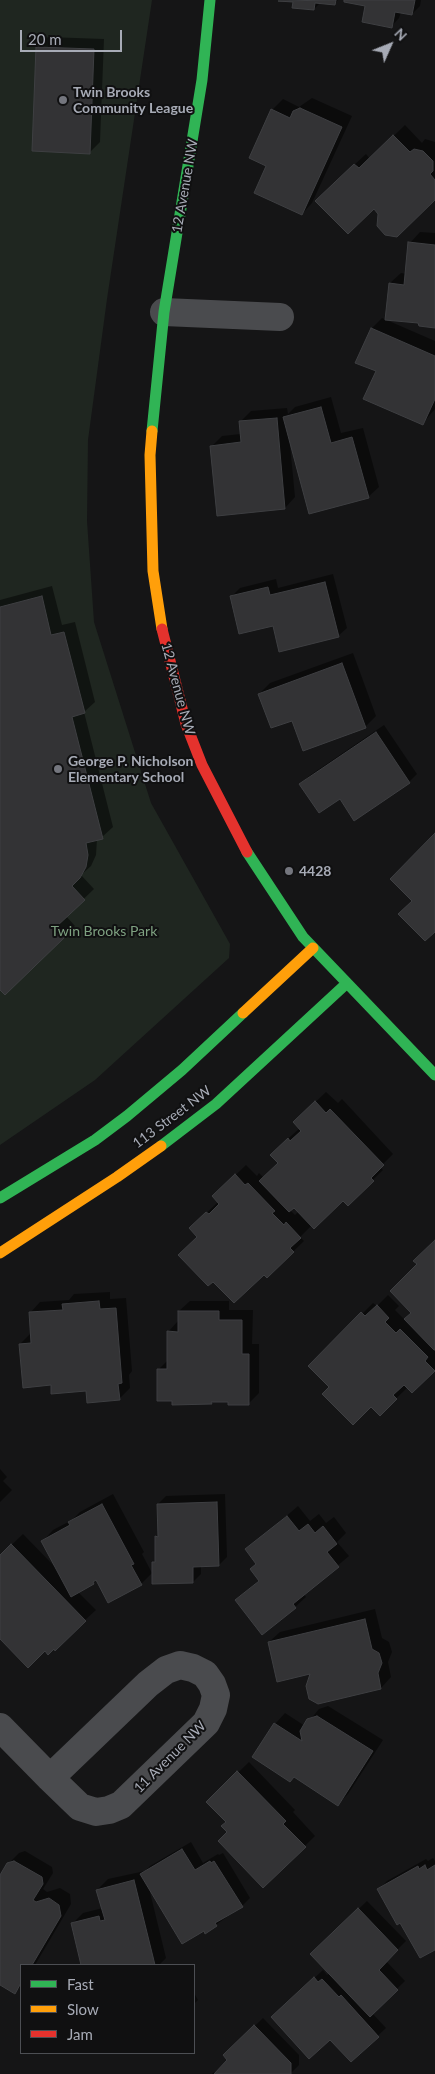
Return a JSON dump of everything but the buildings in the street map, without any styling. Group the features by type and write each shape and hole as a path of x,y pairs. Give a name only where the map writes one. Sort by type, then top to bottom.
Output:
{"street":[{"name":"12 Avenue NW","path":"210,0 202,80 164,312 150,455 152,571 160,620 186,724 202,765 225,813 253,864 271,892 313,948 435,1075"},
{"path":"164,312 280,318"},
{"name":"113 Street NW","path":"0,1198 95,1140 127,1116 182,1070 313,948"},
{"name":"113 Street NW","path":"0,1253 117,1177 189,1126 216,1104 346,984"},
{"name":"11 Avenue NW","path":"0,1727 50,1778 80,1806 96,1812 109,1810 121,1805 206,1723 214,1709 216,1694 212,1684 205,1674 193,1668 180,1666 166,1670 148,1684 50,1778"}],"green space":[{"name":"Twin Brooks Park","path":"0,0 152,0 88,440 87,521 94,622 151,803 230,944 229,958 95,1080 0,1145"}],"traffic: fast":[{"path":"152,431 164,312 202,80 210,0"},
{"path":"247,852 303,937 435,1075"},
{"path":"161,1146 216,1104 346,984"},
{"path":"0,1198 95,1140 127,1116 182,1070 243,1013"}],"traffic: slow":[{"path":"152,431 150,455 153,571 162,629"},
{"path":"243,1013 313,948"},
{"path":"0,1253 161,1146"}],"traffic: jam":[{"path":"162,629 186,724 202,765 247,852"}],"place":[{"name":"Twin Brooks Community League","path":"63,100"},
{"name":"George P. Nicholson Elementary School","path":"58,769"},
{"name":"4428","path":"289,871"}]}
